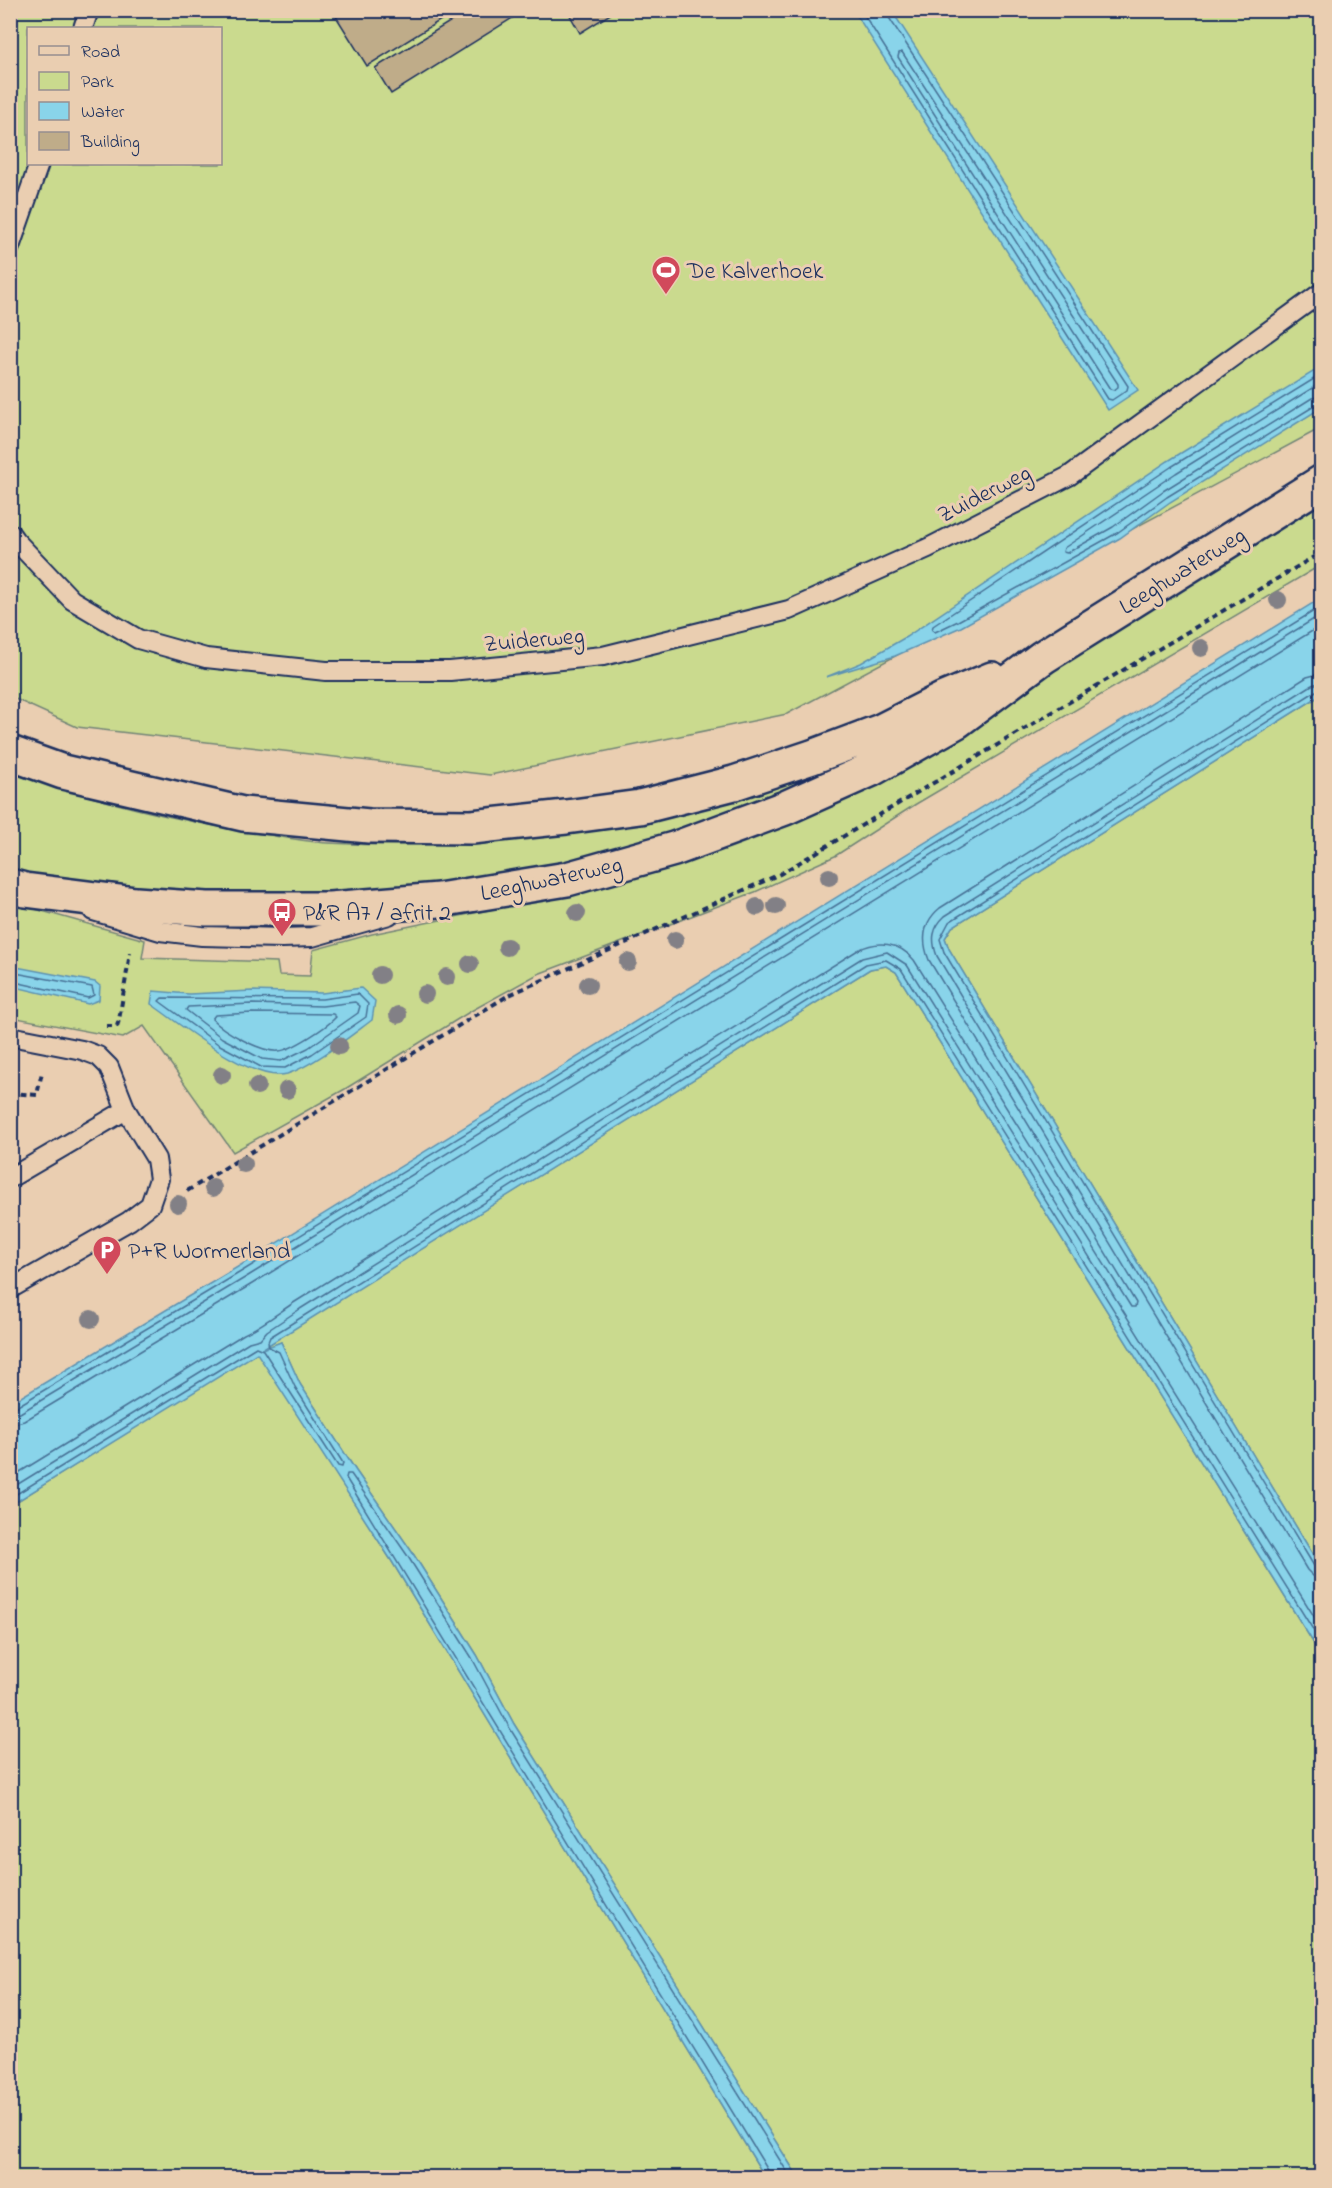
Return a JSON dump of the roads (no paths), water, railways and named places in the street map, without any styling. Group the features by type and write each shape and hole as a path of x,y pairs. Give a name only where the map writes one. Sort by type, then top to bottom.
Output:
{"main road":[{"name":"Leeghwaterweg","path":"18,888 136,904 207,909 330,909 439,900 567,879 674,849 785,808 870,770 957,721 1043,657 1322,482"},
{"name":"Leeghwaterweg","path":"10,753 63,772 243,814 369,826 484,825 640,807 734,783 880,731 944,699 1043,657"}],"lane":[{"path":"83,27 89,10"},
{"path":"10,247 39,165"},
{"name":"Zuiderweg","path":"10,533 72,600 138,639 206,658 326,671 450,671 603,656 789,610 928,548 1070,476 1322,292"},
{"path":"10,1036 82,1050 98,1056 109,1067 126,1110 156,1159 159,1179 150,1204 129,1221 10,1289"},
{"path":"10,1178 126,1110"}],"water":[{"path":"854,11 892,11 1138,390 1108,410"},
{"path":"1321,367 1321,408 1170,502 1120,538 961,627 895,656 826,677 861,663 906,637 1168,461"},
{"path":"1321,598 1321,695 952,927 945,938 949,949 1321,1568 1321,1655 896,972 886,966 870,969 262,1349 281,1342 300,1384 412,1552 477,1655 514,1724 798,2177 765,2177 391,1560 257,1353 11,1505 11,1403 241,1265"},
{"path":"11,966 95,982 100,986 99,1000 88,1004 11,986"},
{"path":"361,988 375,1001 372,1020 320,1057 287,1074 272,1075 236,1061 216,1050 151,1004 153,991 189,994 252,991 322,993"}],"place":[{"name":"De Kalverhoek","path":"666,296"},
{"name":"P&R A7 / afrit 2","path":"282,938"},
{"name":"P+R Wormerland","path":"107,1276"}]}
